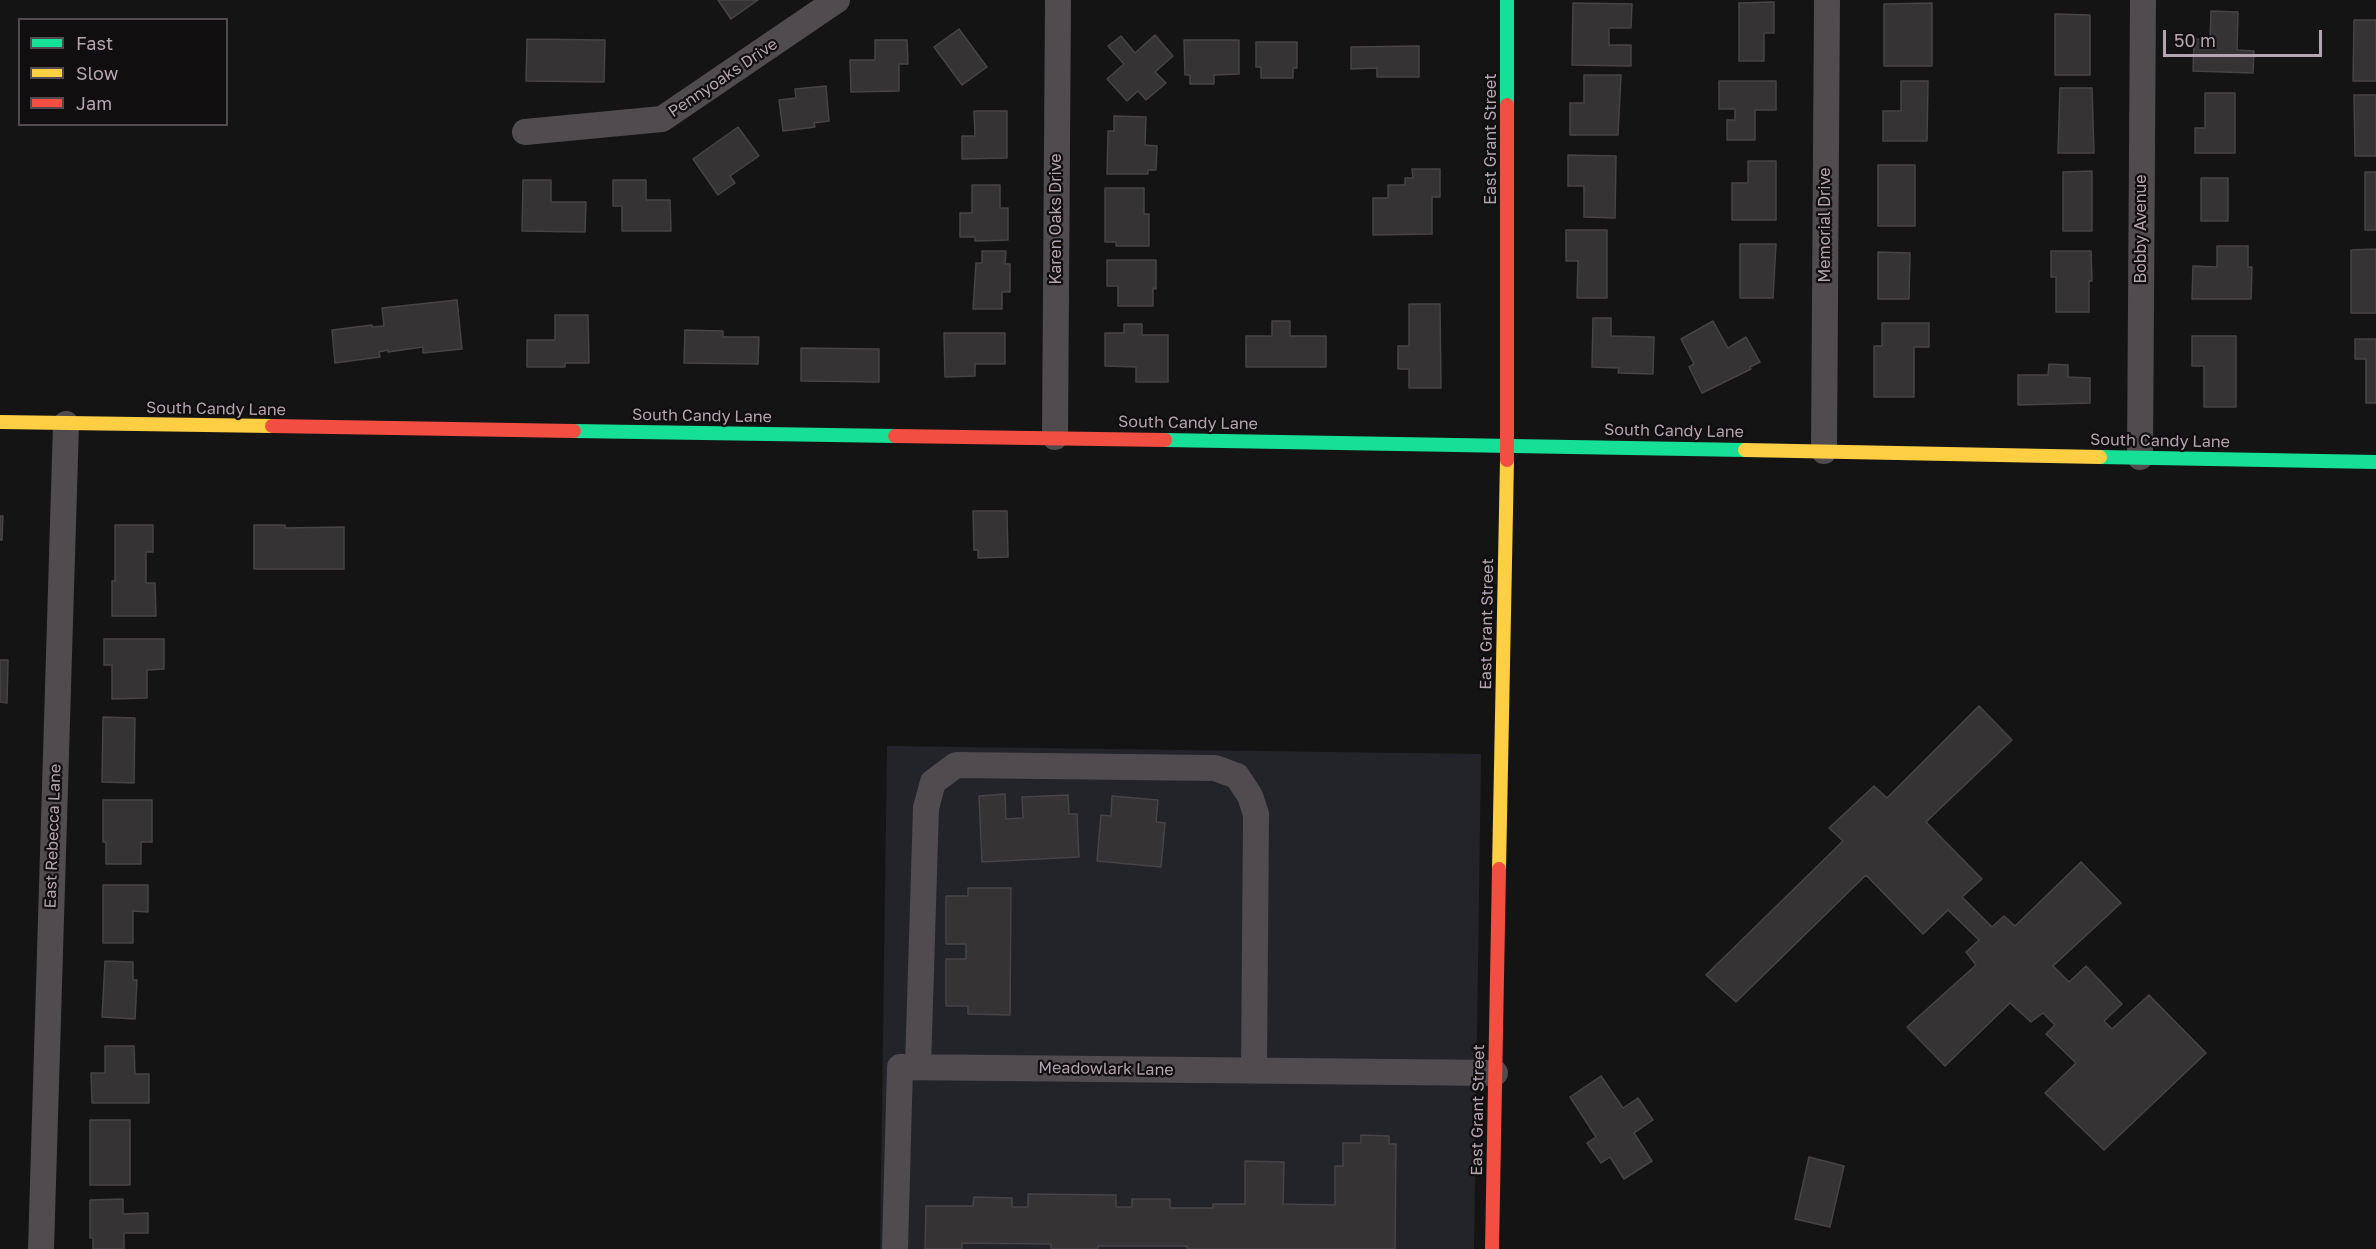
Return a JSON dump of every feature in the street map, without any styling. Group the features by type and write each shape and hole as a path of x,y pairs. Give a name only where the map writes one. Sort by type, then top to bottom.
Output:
{"street":[{"name":"Pennyoaks Drive","path":"525,132 662,119 837,0"},
{"name":"Karen Oaks Drive","path":"1055,437 1058,0"},
{"name":"East Grant Street","path":"1492,1249 1508,445 1507,0"},
{"name":"Memorial Drive","path":"1824,451 1827,0"},
{"name":"Bobby Avenue","path":"2140,458 2143,0"},
{"name":"South Candy Lane","path":"0,422 1055,437 2376,462"},
{"name":"East Rebecca Lane","path":"41,1249 66,424"},
{"path":"895,1249 900,1067 918,1067 926,808 933,782 956,765 1215,768 1237,776 1250,796 1256,814 1254,1070"},
{"name":"Meadowlark Lane","path":"918,1067 1495,1073"}],"shaded area":[{"path":"887,746 1481,754 1474,1249 880,1249"}],"building":[{"path":"718,0 758,0 731,19"},
{"path":"1774,2 1774,33 1764,33 1764,61 1739,61 1739,3"},
{"path":"1573,3 1632,4 1631,28 1609,28 1609,45 1631,45 1631,66 1572,65"},
{"path":"1932,3 1932,66 1884,66 1884,4"},
{"path":"2211,11 2238,12 2237,50 2254,51 2253,73 2193,71 2194,39 2210,40"},
{"path":"2055,14 2090,15 2090,75 2055,75"},
{"path":"2354,20 2376,20 2376,81 2353,81"},
{"path":"959,29 987,67 962,85 934,47"},
{"path":"1155,35 1173,56 1155,72 1166,83 1146,100 1138,91 1127,101 1107,79 1124,64 1108,46 1121,36 1135,53"},
{"path":"527,39 605,40 604,82 526,81"},
{"path":"875,40 907,40 908,64 899,64 899,91 851,92 850,60 875,60"},
{"path":"1184,40 1239,40 1239,74 1214,75 1214,84 1190,84 1190,75 1185,75"},
{"path":"1256,42 1297,42 1297,68 1293,68 1293,78 1261,78 1261,67 1256,67"},
{"path":"1419,46 1419,77 1377,77 1377,68 1351,69 1351,47"},
{"path":"1584,75 1621,75 1618,135 1570,135 1570,103 1584,103"},
{"path":"1719,81 1776,81 1776,110 1755,110 1755,140 1727,140 1727,120 1735,120 1735,109 1719,109"},
{"path":"1901,81 1928,81 1927,141 1883,141 1883,111 1901,111"},
{"path":"826,86 829,121 814,123 815,127 783,131 779,100 796,98 795,89"},
{"path":"2060,88 2092,88 2094,153 2058,153"},
{"path":"2205,93 2235,93 2235,153 2195,153 2195,128 2205,128"},
{"path":"2354,95 2376,95 2376,156 2355,156"},
{"path":"974,111 1007,111 1007,158 962,159 962,136 975,136"},
{"path":"1114,116 1146,117 1145,145 1157,146 1156,170 1148,170 1148,174 1107,174 1108,131 1114,131"},
{"path":"738,127 759,156 730,176 735,183 718,195 693,159"},
{"path":"1568,155 1616,156 1615,218 1584,217 1584,186 1568,186"},
{"path":"1748,161 1776,161 1776,220 1732,220 1732,183 1748,183"},
{"path":"1878,165 1915,165 1915,226 1878,226"},
{"path":"1412,169 1440,169 1440,197 1432,197 1432,234 1373,235 1373,198 1388,198 1388,185 1405,185 1405,178 1413,178"},
{"path":"2092,171 2092,231 2063,231 2063,172"},
{"path":"2365,172 2376,172 2376,230 2365,230"},
{"path":"2201,178 2228,178 2228,221 2201,221"},
{"path":"523,180 551,180 551,202 586,202 585,232 522,231"},
{"path":"613,180 646,180 646,200 670,200 671,231 622,231 622,206 613,206"},
{"path":"972,185 1000,185 1000,208 1008,208 1008,240 975,241 975,237 960,237 960,213 972,213"},
{"path":"1105,188 1144,188 1144,214 1149,214 1149,246 1116,246 1116,242 1105,242"},
{"path":"1566,230 1607,230 1607,298 1577,298 1578,261 1566,261"},
{"path":"1740,244 1776,244 1773,298 1740,298"},
{"path":"2217,246 2248,246 2248,267 2252,267 2251,299 2192,299 2193,266 2217,267"},
{"path":"2376,249 2376,313 2351,313 2351,250"},
{"path":"982,251 1006,251 1005,264 1010,264 1010,292 1002,292 1002,309 973,309 976,263 982,263"},
{"path":"2051,251 2091,251 2092,281 2089,281 2089,312 2056,312 2056,277 2051,277"},
{"path":"1878,252 1910,253 1909,299 1878,299"},
{"path":"1107,260 1156,260 1156,289 1153,288 1153,306 1118,306 1118,286 1107,286"},
{"path":"457,300 462,349 423,353 423,347 388,352 388,350 379,352 380,357 335,363 332,330 372,325 372,327 384,326 382,308"},
{"path":"1409,304 1440,304 1441,388 1409,388 1409,369 1398,369 1398,346 1409,346"},
{"path":"555,315 588,315 589,363 565,363 565,367 527,367 527,340 555,340"},
{"path":"1593,318 1611,318 1611,336 1654,337 1653,374 1618,373 1619,368 1592,367"},
{"path":"1272,321 1290,321 1290,336 1326,336 1326,367 1246,367 1246,336 1272,336"},
{"path":"1713,321 1728,348 1746,337 1760,362 1750,367 1751,369 1702,393 1689,367 1694,364 1681,339"},
{"path":"1882,323 1929,323 1929,347 1914,347 1914,397 1874,397 1874,346 1882,346"},
{"path":"1124,324 1142,324 1142,335 1168,335 1168,382 1136,382 1136,367 1105,366 1105,333 1124,333"},
{"path":"685,330 723,331 723,337 759,337 758,364 684,363"},
{"path":"944,333 1005,333 1005,364 975,364 975,376 945,377"},
{"path":"2192,336 2236,336 2236,407 2204,407 2204,366 2192,366"},
{"path":"2355,339 2376,339 2376,403 2366,403 2366,359 2355,359"},
{"path":"801,348 879,349 879,382 801,381"},
{"path":"2049,364 2068,365 2068,377 2090,378 2090,403 2018,405 2018,375 2048,375"},
{"path":"973,511 1007,511 1008,557 978,558 978,550 974,550"},
{"path":"0,516 3,516 2,540 0,540"},
{"path":"115,525 153,525 153,552 146,552 146,583 155,583 156,616 112,616 112,581 115,581"},
{"path":"254,525 285,525 285,528 344,527 344,569 254,569"},
{"path":"104,639 164,639 164,669 147,670 147,698 112,699 112,665 104,665"},
{"path":"0,660 8,660 7,703 0,702"},
{"path":"1979,706 2012,740 1926,822 1982,879 1962,897 1992,927 2004,916 2015,926 2081,862 2121,903 2053,966 2069,982 2086,966 2122,1004 2104,1021 2112,1029 2149,995 2206,1053 2104,1150 2045,1093 2076,1063 2046,1034 2055,1025 2043,1013 2031,1022 2010,1003 1945,1066 1907,1027 1976,965 1966,952 1979,940 1948,910 1923,934 1866,875 1736,1002 1706,975 1843,841 1829,828 1874,786 1887,798"},
{"path":"103,717 135,718 134,783 102,782"},
{"path":"1005,794 1006,819 1023,818 1022,797 1068,795 1069,814 1077,814 1079,857 982,862 979,796"},
{"path":"1112,796 1158,800 1156,822 1165,823 1161,867 1097,861 1101,815 1111,816"},
{"path":"103,800 152,800 152,842 141,842 141,864 106,864 106,842 103,842"},
{"path":"103,885 148,885 148,912 133,911 133,943 103,943"},
{"path":"968,888 1011,888 1010,1015 968,1014 968,1006 946,1006 946,959 966,959 966,944 946,944 946,896 968,896"},
{"path":"105,961 133,962 133,980 137,980 135,1019 102,1017"},
{"path":"105,1046 134,1046 135,1074 149,1074 149,1103 92,1103 91,1073 105,1073"},
{"path":"1601,1076 1623,1108 1638,1098 1653,1120 1634,1133 1652,1161 1624,1179 1610,1157 1601,1163 1587,1143 1596,1137 1570,1097"},
{"path":"90,1120 130,1120 130,1185 90,1185"},
{"path":"1361,1135 1389,1136 1389,1144 1396,1144 1395,1249 1187,1249 1187,1246 1098,1246 1098,1249 1051,1249 1051,1244 962,1243 962,1249 925,1249 926,1206 973,1206 974,1197 1012,1198 1012,1207 1028,1207 1028,1194 1116,1195 1116,1207 1132,1207 1132,1199 1170,1199 1170,1208 1213,1208 1213,1204 1245,1204 1245,1161 1284,1162 1283,1204 1335,1205 1335,1166 1343,1166 1343,1143 1361,1143"},
{"path":"1809,1157 1844,1166 1830,1227 1795,1219"},
{"path":"123,1199 123,1214 148,1213 148,1233 124,1233 124,1249 93,1249 93,1238 90,1238 90,1200"}],"traffic: fast":[{"path":"1507,0 1507,105"},
{"path":"574,431 895,436"},
{"path":"1165,440 1745,450"},
{"path":"2100,457 2376,462"}],"traffic: slow":[{"path":"0,422 272,426"},
{"path":"1745,450 2100,457"},
{"path":"1499,869 1507,460"}],"traffic: jam":[{"path":"1507,105 1507,460"},
{"path":"272,426 574,431"},
{"path":"895,436 1165,440"},
{"path":"1492,1249 1499,869"}]}
